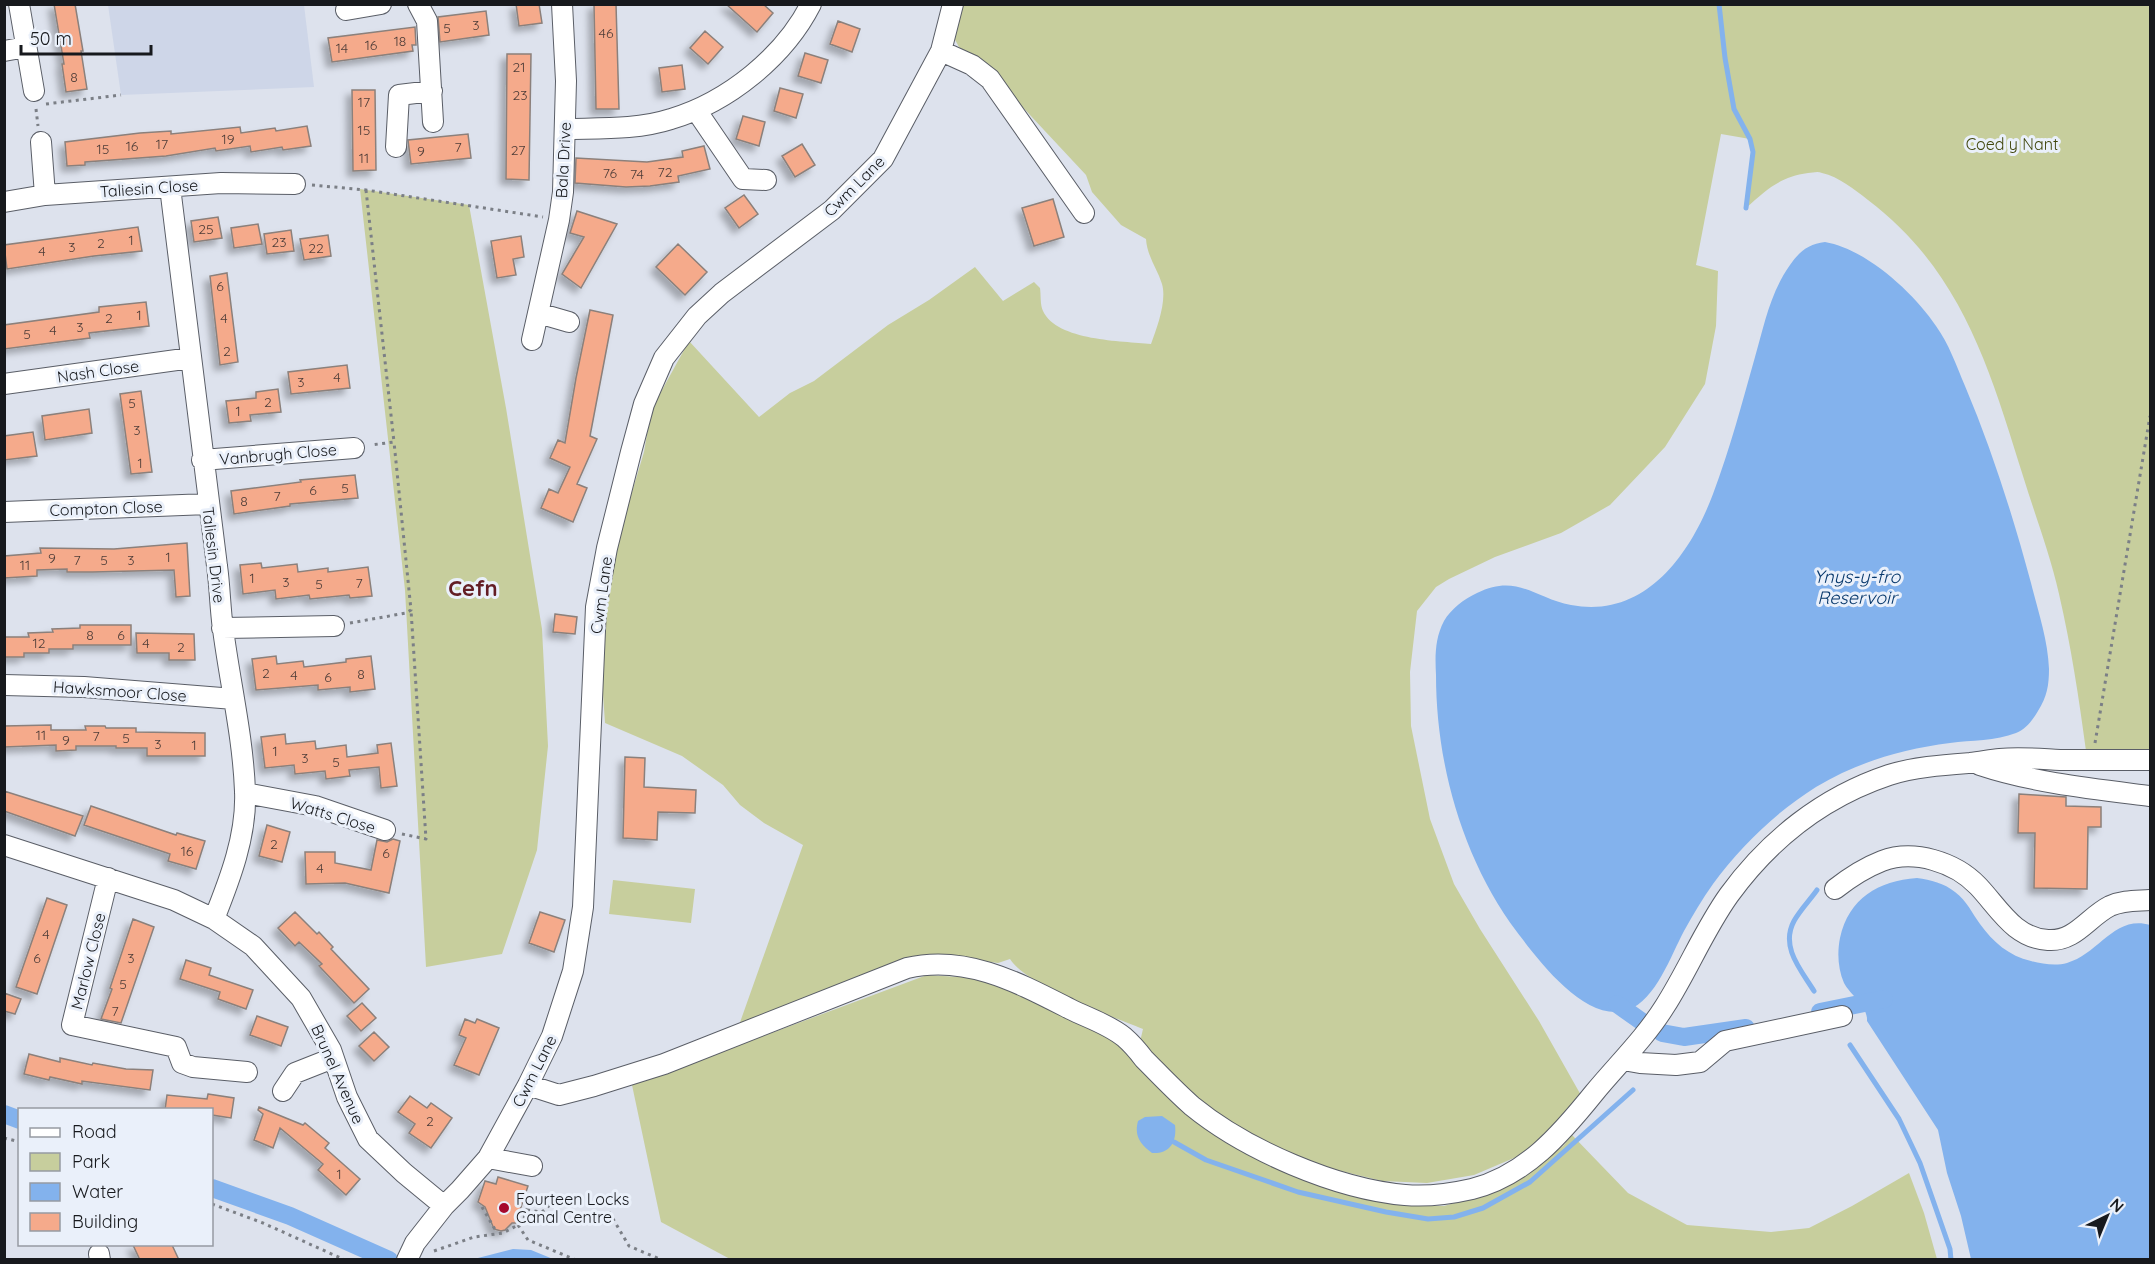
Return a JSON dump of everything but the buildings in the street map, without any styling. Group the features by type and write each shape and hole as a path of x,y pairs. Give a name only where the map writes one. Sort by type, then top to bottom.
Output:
{"street":[{"path":"20,4 33,91"},
{"path":"418,4 427,21 433,122"},
{"name":"Bala Drive","path":"532,340 559,220 563,192 565,45 562,4"},
{"path":"565,129 624,128 670,120 716,100 748,78 778,50 801,25 811,4"},
{"name":"Cwm Lane","path":"416,1252 444,1206 488,1158 552,1036 573,971 583,907 596,607 610,537 644,404 664,358 697,316 722,293 832,210 884,159 941,51 953,4"},
{"path":"346,10 380,5"},
{"path":"4,51 26,47"},
{"path":"941,51 972,64 990,79 1084,213"},
{"path":"396,147 399,96 432,91"},
{"path":"696,110 743,179 766,180"},
{"path":"41,142 45,195"},
{"name":"Taliesin Close","path":"4,202 45,195 221,183 295,183"},
{"name":"Taliesin Drive","path":"170,187 217,567 222,628 234,699 245,793 242,825 233,870 214,919"},
{"path":"538,313 569,322"},
{"name":"Nash Close","path":"4,384 191,358"},
{"name":"Vanbrugh Close","path":"202,460 354,448"},
{"name":"Compton Close","path":"4,512 208,504"},
{"path":"222,628 334,626"},
{"name":"Hawksmoor Close","path":"4,685 84,687 234,699"},
{"path":"528,1085 559,1095 594,1086 664,1064 889,975 921,965 953,965 977,969 1007,967 1049,1003 1102,1023 1124,1037 1170,1087 1196,1109 1249,1143 1297,1166 1340,1181 1408,1196 1445,1195 1477,1188 1500,1179 1527,1164 1571,1120 1643,1037 1664,1008 1728,897 1772,845 1825,804 1857,787 1892,774 1951,764 2003,759 2151,760"},
{"path":"1972,763 1997,771 2045,780 2151,796"},
{"name":"Watts Close","path":"245,793 315,806 385,831"},
{"name":"Brunel Avenue","path":"4,845 174,900 214,919 253,946 301,998 333,1058 346,1097 368,1138 404,1173 444,1206"},
{"path":"1835,889 1850,877 1884,860 1904,857 1929,859 1947,864 1976,884 2016,929 2031,937 2048,940 2064,939 2109,907 2123,902 2151,900"},
{"name":"Marlow Close","path":"108,878 72,1025 176,1047 182,1063 193,1067 247,1072"},
{"path":"1623,1060 1676,1065 1700,1062 1725,1041 1842,1016"},
{"path":"1117,1033 1142,1037"},
{"path":"283,1091 295,1073 333,1058"},
{"path":"488,1158 532,1166"}],"path":[{"path":"41,142 36,106 121,95"},
{"path":"295,183 366,190 559,220"},
{"path":"366,190 411,610 426,839 419,839"},
{"path":"2092,760 2151,416"},
{"path":"388,443 394,442"},
{"path":"334,626 406,613 411,610"},
{"path":"416,1252 462,1240 503,1233 518,1225 524,1218 533,1190"},
{"path":"526,1210 542,1212 563,1193"},
{"path":"213,1204 263,1223 345,1260"},
{"path":"482,1207 497,1233"},
{"path":"609,1212 629,1246 662,1260"},
{"path":"518,1225 528,1240 576,1260"},
{"path":"641,1260 643,1253"}],"shaded area":[{"path":"108,5 304,5 314,87 121,95"}],"green space":[{"name":"Coed y Nant","path":"961,5 2150,5 2150,751 2086,751 2067,633 2047,549 1998,398 1968,325 1950,291 1927,258 1900,228 1852,188 1828,175 1817,172 1789,177 1767,190 1746,208 1753,152 1750,139 1721,134 1696,265 1718,271 1716,326 1705,384 1665,447 1610,505 1561,533 1495,557 1449,579 1436,587 1417,611 1410,672 1411,726 1430,819 1454,884 1539,1021 1582,1097 1548,1132 1521,1155 1474,1175 1427,1183 1382,1181 1304,1162 1215,1118 1139,1046 1143,1029 1051,990 1033,980 1010,959 998,963 955,957 738,1028 803,845 764,823 740,805 723,785 682,756 605,723 601,665 603,610 620,532 644,452 651,410 689,341 759,417 790,393 814,381 888,325 929,300 975,267 1003,301 1034,282 1040,288 1042,309 1050,321 1076,334 1091,338 1151,344 1161,314 1162,284 1150,256 1146,239 1121,225 1092,192 1086,175 986,68 959,47 953,36"},
{"path":"360,189 469,205 506,408 542,629 548,746 537,850 502,954 426,967 405,590"},
{"path":"613,880 695,889 691,923 609,914"},
{"path":"927,975 975,978 1006,988 1115,1038 1169,1093 1356,1195 1401,1205 1444,1206 1484,1194 1519,1176 1563,1146 1572,1135 1628,1193 1687,1225 1771,1232 1809,1228 1909,1173 1924,1213 1937,1259 730,1259 661,1222 632,1085"}],"water":[{"name":"Ynys-y-fro Reservoir","path":"1825,242 1856,253 1902,286 1926,313 1949,347 1993,459 2024,558 2047,647 2048,686 2041,706 2031,721 2016,733 1992,739 1932,746 1881,758 1848,770 1801,797 1747,843 1724,870 1698,907 1662,976 1647,997 1628,1010 1612,1012 1596,1008 1565,987 1526,944 1498,904 1468,843 1447,777 1441,743 1436,668 1436,647 1439,634 1444,621 1454,608 1472,595 1491,587 1515,586 1558,602 1597,607 1621,602 1642,592 1661,578 1692,539 1713,494 1736,426 1768,310 1777,287 1790,265 1801,253 1809,247"},
{"path":"1917,878 1937,882 1951,889 1963,899 1985,931 2002,947 2023,959 2040,963 2067,963 2088,952 2126,925 2137,923 2150,925 2150,1259 1971,1259 1961,1216 1947,1173 1938,1130 1867,1021 1862,1006 1844,983 1839,967 1838,955 1844,924 1858,902 1867,894 1890,883"},
{"path":"1162,1116 1175,1125 1175,1137 1168,1149 1152,1153 1139,1139 1138,1121 1145,1117"},
{"path":"513,1249 531,1250 553,1259 474,1259"}],"waterway":[{"path":"1719,4 1734,109 1750,139 1753,152 1746,208"},
{"path":"1814,991 1794,958 1789,940 1794,921 1817,890"},
{"path":"1820,1012 1884,999"},
{"path":"1617,1004 1641,1021"},
{"path":"1662,1033 1684,1037 1746,1028"},
{"path":"1850,1045 1899,1119 1920,1163 1950,1249 1951,1260"},
{"path":"1174,1142 1206,1160 1298,1192 1428,1219 1454,1217 1483,1208 1530,1182 1633,1090"},
{"path":"4,1114 18,1119"},
{"path":"213,1188 290,1216 389,1260"}],"place":[{"name":"Fourteen Locks Canal Centre","path":"504,1208"}],"district":[{"name":"Cefn","path":"473,588"}]}
